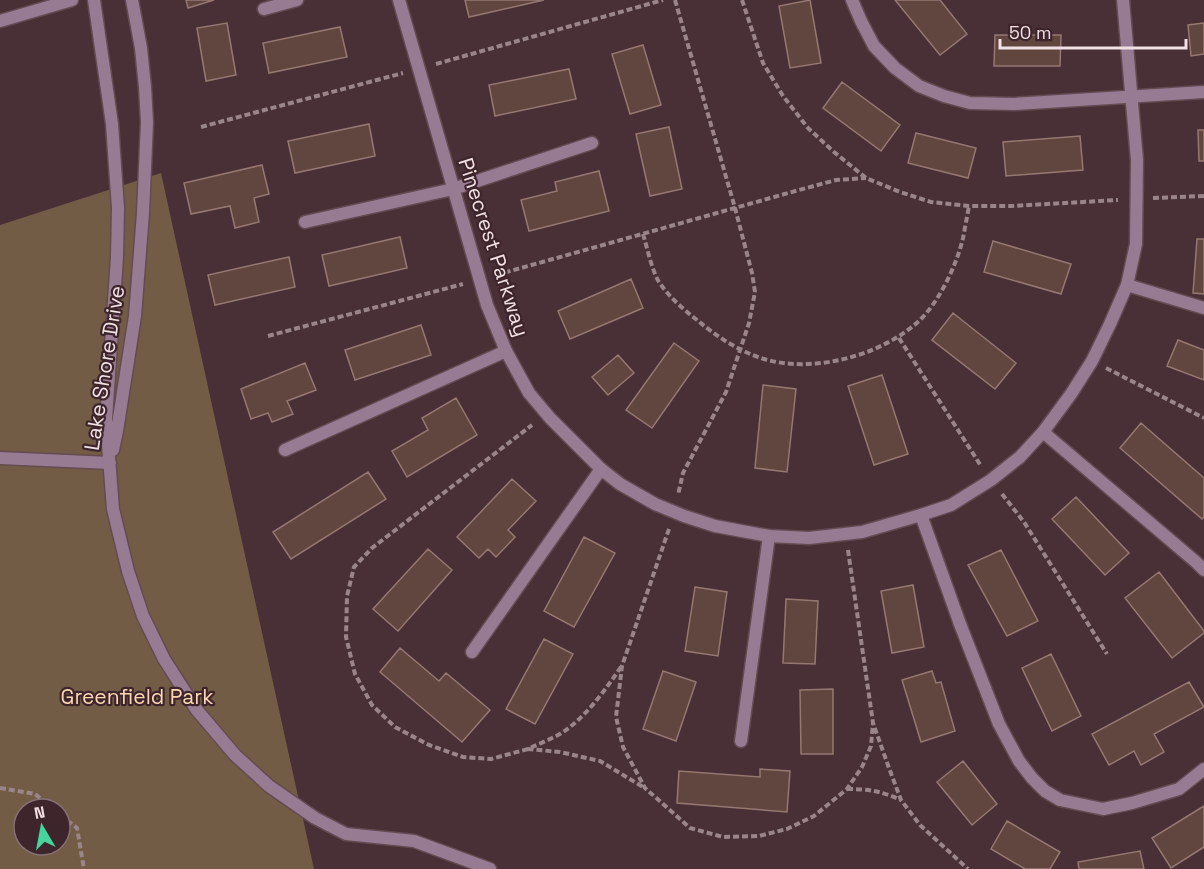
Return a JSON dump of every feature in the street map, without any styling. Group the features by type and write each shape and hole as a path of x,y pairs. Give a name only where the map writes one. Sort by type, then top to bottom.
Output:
{"street":[{"path":"0,21 72,0"},
{"name":"Lake Shore Drive","path":"94,0 112,124 117,208 117,257 106,419 110,463"},
{"name":"Lake Shore Drive","path":"110,463 135,316 143,213 147,122 146,87 132,0"},
{"path":"264,9 297,0"},
{"name":"Pinecrest Parkway","path":"399,0 487,305 506,351 529,393 601,469 620,484 655,504 715,526 769,536 809,538 862,532 921,515 951,504 991,480 1020,457 1043,432 1092,361 1128,285 1136,244 1137,160 1124,0"},
{"path":"852,0 874,46 895,68 919,86 970,103 1014,104 1204,92"},
{"path":"305,222 453,189 592,143"},
{"path":"1128,285 1204,308"},
{"path":"285,450 506,351"},
{"path":"1043,432 1204,570"},
{"path":"0,458 110,463 113,509 128,571 143,616 164,659 212,730 269,786 315,818 346,834 414,841 490,869"},
{"path":"472,652 601,469"},
{"path":"921,515 999,724 1019,761 1045,791 1060,800 1102,809 1179,789 1204,769"},
{"path":"741,741 769,536"}],"path":[{"path":"645,788 622,747 616,717 622,666 675,512 683,473 726,392 749,323 755,292 735,208 675,0"},
{"path":"742,0 763,63 783,96 808,128 866,178 931,202 969,206 1012,206 1204,196"},
{"path":"268,336 836,180 866,178"},
{"path":"643,234 657,280 674,302 708,330 763,359 790,365 823,363 858,355 899,338 922,318 935,301 950,273 963,240 969,206"},
{"path":"1092,361 1204,418"},
{"path":"546,413 372,548 354,567 347,597 346,637 355,674 372,705 395,727 429,745 463,757 491,759 528,749 565,731 586,713 622,666"},
{"path":"845,534 873,723 901,800 920,825 968,869"},
{"path":"528,749 560,752 600,761 645,788 690,828 723,837 759,836 787,829 814,816 847,789 862,767 871,746 873,723"},
{"path":"0,788 35,794 39,797"},
{"path":"847,789 868,789 901,800"},
{"path":"72,824 77,828 84,869"}],"green space":[{"name":"Greenfield Park","path":"161,173 314,869 0,869 0,225"}],"building":[{"path":"186,0 214,0 188,8"},
{"path":"465,0 544,0 469,17"},
{"path":"810,0 821,63 790,68 779,6"},
{"path":"895,0 940,0 967,34 940,55"},
{"path":"227,23 236,75 206,81 197,28"},
{"path":"1204,23 1204,54 1191,56 1188,25"},
{"path":"340,27 347,57 269,73 263,43"},
{"path":"995,35 1061,35 1060,66 994,66"},
{"path":"643,45 661,105 630,114 612,54"},
{"path":"569,69 576,99 495,116 489,85"},
{"path":"842,82 900,125 881,151 823,108"},
{"path":"369,124 375,156 295,173 288,141"},
{"path":"669,127 682,189 650,196 636,134"},
{"path":"1198,130 1204,130 1204,161 1199,161"},
{"path":"916,133 976,148 968,178 908,163"},
{"path":"1080,136 1083,170 1006,176 1003,142"},
{"path":"262,165 269,194 254,198 259,222 235,228 230,206 191,214 184,183"},
{"path":"599,171 609,211 529,231 521,200 557,191 555,182"},
{"path":"400,237 407,268 329,286 322,255"},
{"path":"1197,239 1204,239 1204,294 1193,293"},
{"path":"993,241 1071,264 1061,294 984,272"},
{"path":"289,257 295,287 215,305 208,275"},
{"path":"631,279 643,308 570,339 558,311"},
{"path":"953,313 1016,363 995,389 932,340"},
{"path":"421,325 431,355 355,380 345,350"},
{"path":"1178,340 1204,350 1204,380 1167,366"},
{"path":"674,343 699,361 652,428 626,410"},
{"path":"618,355 634,373 608,395 592,377"},
{"path":"305,363 316,390 287,401 293,414 272,422 268,413 251,419 241,389"},
{"path":"882,375 908,454 874,465 848,386"},
{"path":"763,385 796,389 787,472 755,468"},
{"path":"456,398 477,435 407,477 392,451 428,430 422,418"},
{"path":"1141,423 1204,478 1204,517 1202,519 1120,448"},
{"path":"368,472 386,499 291,559 273,532"},
{"path":"512,479 536,501 508,530 515,537 496,557 488,549 479,558 457,537"},
{"path":"1076,497 1129,553 1105,575 1052,519"},
{"path":"584,537 615,553 574,627 544,611"},
{"path":"428,549 452,570 398,631 373,609"},
{"path":"1001,550 1038,621 1007,636 968,565"},
{"path":"1159,572 1204,631 1172,658 1125,598"},
{"path":"913,585 924,647 892,653 881,591"},
{"path":"695,587 727,592 718,656 685,651"},
{"path":"786,599 818,601 815,664 783,663"},
{"path":"544,639 573,654 535,724 506,709"},
{"path":"400,648 439,681 446,673 490,710 462,742 380,672"},
{"path":"1051,654 1081,716 1052,731 1022,668"},
{"path":"663,671 696,682 676,741 643,729"},
{"path":"932,671 936,683 941,682 955,731 921,742 902,680"},
{"path":"1189,682 1204,707 1154,734 1164,752 1141,765 1134,751 1109,765 1092,734"},
{"path":"833,689 833,754 801,754 800,690"},
{"path":"963,761 997,804 972,825 937,782"},
{"path":"760,769 790,771 787,812 677,803 679,771 760,777"},
{"path":"1204,806 1204,847 1171,868 1152,838"},
{"path":"1007,821 1060,852 1050,869 1025,869 991,849"},
{"path":"1140,851 1144,869 1079,869 1078,862"}]}
